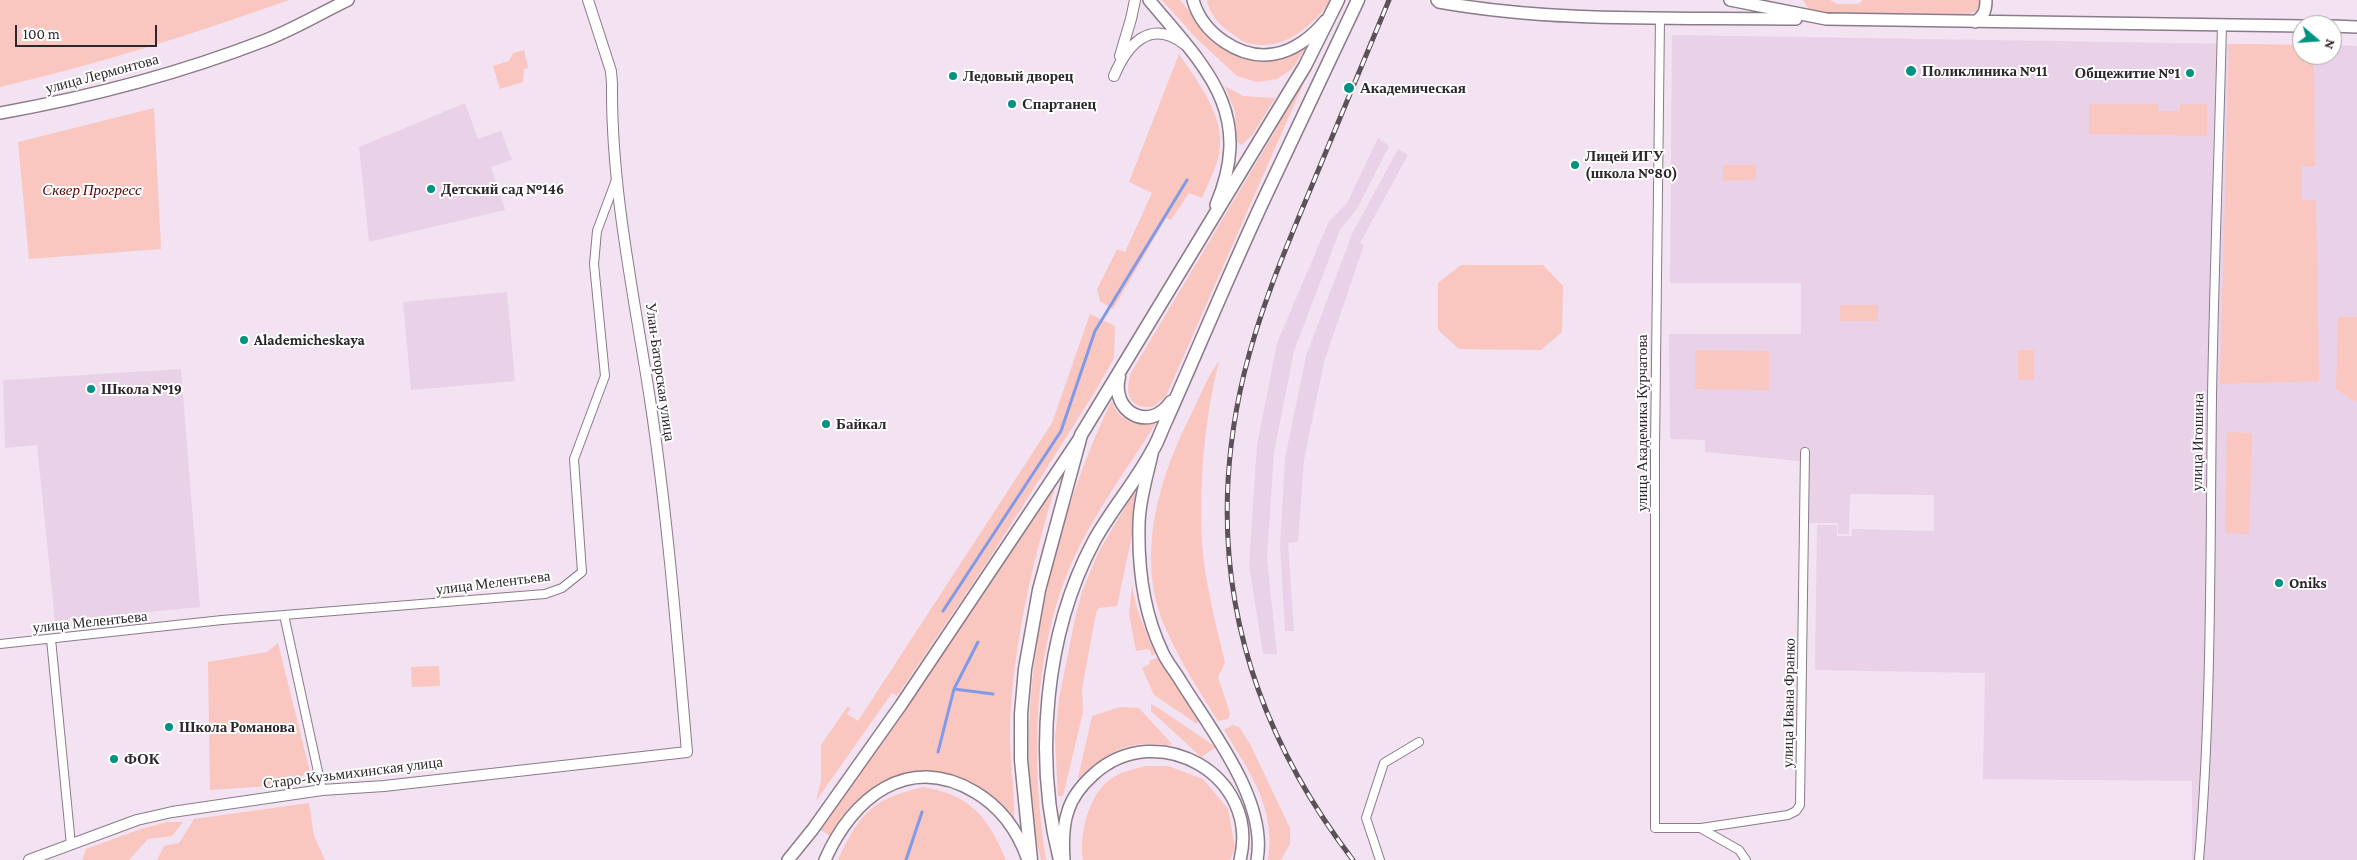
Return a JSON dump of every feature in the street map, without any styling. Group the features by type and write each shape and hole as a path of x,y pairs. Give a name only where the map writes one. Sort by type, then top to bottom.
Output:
{"main road":[{"name":"улица Лермонтова","path":"0,113 60,102 166,74 268,40 348,0"},
{"path":"1149,0 1192,51 1223,101 1231,137 1230,161 1226,177 1203,235"},
{"path":"1193,0 1199,15 1215,35 1239,50 1261,55 1274,54 1298,45 1317,30 1337,2"},
{"path":"1060,860 1051,826 1046,741 1052,674 1062,619 1076,580 1093,543 1152,452 1263,201 1358,0"},
{"path":"1437,0 1439,2 1492,12 1660,17 2292,26"},
{"path":"1730,0 1826,19"},
{"path":"1975,22 1986,9 1986,0"},
{"path":"788,860 813,830 901,705 1050,478 1081,435 1121,372 1305,66 1337,2"},
{"path":"2342,26 2357,27"},
{"path":"1121,372 1118,389 1122,404 1131,412 1147,418 1155,417 1162,412 1182,384"},
{"path":"1029,860 1021,760 1021,714 1025,669 1039,590 1081,435"},
{"path":"1152,452 1139,524 1141,568 1148,613 1162,652 1244,784 1258,828 1257,860"},
{"path":"1064,860 1068,810 1087,780 1112,760 1134,753 1152,751 1177,754 1192,759 1208,770 1225,786 1234,800 1240,818 1242,841 1240,860"},
{"path":"825,860 842,828 856,809 868,798 892,784 923,777 938,778 958,784 991,803 1016,832 1029,860"}],"street":[{"name":"Улан-Баторская улица","path":"588,0 611,71 616,178 651,408 671,567 688,752"},
{"path":"1134,0 1130,26 1114,76 1128,49 1138,40 1151,34 1163,34 1173,37 1192,51"},
{"name":"улица Академика Курчатова","path":"1655,828 1655,450 1660,17"},
{"name":"улица Игошина","path":"2199,860 2208,699 2212,397 2222,24"},
{"name":"улица Мелентьева","path":"0,644 284,615 545,594 562,588 582,572 574,460 605,376 594,264 597,231 616,178"},
{"name":"улица Ивана Франко","path":"1655,828 1701,828 1788,815 1796,811 1800,805 1805,452"},
{"path":"284,615 322,790"},
{"path":"51,639 71,845"},
{"path":"1380,860 1366,818 1384,763 1419,742"},
{"name":"Старо-Кузьмихинская улица","path":"29,860 151,817 322,790 384,786 688,752"},
{"path":"1701,828 1739,850 1746,860"}],"shaded area":[{"path":"1672,35 2292,45 2292,65 2342,65 2342,45 2357,46 2357,860 2192,860 2192,781 1983,779 1985,673 1815,670 1817,525 1837,525 1837,536 1852,536 1852,529 1934,531 1934,495 1850,494 1849,534 1838,534 1838,523 1802,523 1801,461 1705,452 1705,440 1670,439 1669,334 1801,334 1801,283 1670,283"},
{"name":"Детский сад №146","path":"465,103 478,139 501,131 512,160 491,167 505,210 369,242 359,147"},
{"path":"1378,138 1389,146 1357,209 1340,230 1294,351 1274,452 1267,559 1277,654 1263,654 1249,565 1257,445 1277,343 1329,221 1347,203"},
{"path":"1398,149 1408,155 1360,243 1364,245 1324,362 1304,460 1298,542 1288,543 1294,631 1285,631 1280,546 1285,458 1306,356 1352,234"},
{"path":"507,292 515,381 411,390 403,302"},
{"path":"181,369 200,607 55,621 37,445 5,448 3,380"}],"green space":[{"path":"0,0 289,0 146,48 0,87"},
{"path":"1162,0 1180,0 1209,33 1231,51 1244,57 1258,60 1273,60 1291,54 1308,45 1292,69 1277,79 1257,82 1237,76 1196,38"},
{"path":"1207,0 1332,0 1316,19 1296,35 1273,44 1261,45 1246,42 1227,30 1213,14"},
{"path":"1803,0 1830,0 1837,4 1858,4 1863,0 1980,0 1980,6 1976,11 1969,14 1819,13 1808,8"},
{"path":"2229,44 2292,45 2292,65 2314,65 2315,166 2302,166 2302,200 2316,200 2319,381 2220,384"},
{"path":"1320,46 1166,396 1153,407 1138,405 1133,402 1128,392 1132,371 1274,133"},
{"path":"524,50 528,68 524,69 523,82 500,89 493,66 509,61 513,53"},
{"path":"1179,54 1204,91 1216,118 1220,132 1217,162 1202,198 1189,193 1171,220 1166,218 1113,309 1100,301 1097,289 1117,249 1125,252 1152,193 1129,182"},
{"path":"1225,86 1243,96 1275,98 1253,134 1242,145 1237,142 1235,112"},
{"path":"2089,104 2158,104 2158,111 2180,111 2180,104 2207,104 2207,136 2089,134"},
{"name":"Сквер Прогресс","path":"154,108 161,249 29,259 18,142"},
{"path":"1723,165 1756,165 1756,180 1723,181"},
{"path":"1461,265 1543,265 1563,286 1562,332 1541,350 1459,349 1438,330 1438,283"},
{"path":"1840,305 1878,305 1878,321 1840,321"},
{"path":"1090,314 1115,326 1114,358 1096,390 989,559 902,689 897,696 892,693 816,801 821,781 821,745 847,707 851,708 847,714 858,721 1052,423"},
{"path":"2338,317 2357,317 2357,403 2336,389"},
{"path":"1695,350 1769,351 1769,390 1695,389"},
{"path":"2018,350 2034,350 2034,380 2018,380"},
{"path":"1219,361 1206,429 1201,498 1202,543 1206,574 1225,663 1218,677 1230,713 1228,719 1218,721 1171,641 1166,629 1157,604 1152,578 1151,552 1159,499 1166,474 1175,449 1201,392"},
{"path":"1112,400 1114,407 1128,421 1142,425 1156,423 1081,544 1059,597 1049,633 1038,709 1038,786 1046,860 1041,860 1032,805 1029,747 1032,687 1040,626 1053,565 1070,506 1089,451"},
{"path":"2227,432 2252,433 2249,534 2225,533"},
{"path":"1052,488 1054,491 1024,607 1015,667 1010,726 1014,821 952,778 879,785 858,801 830,836 819,829"},
{"path":"1134,492 1138,496 1135,521 1117,606 1099,608 1096,613 1082,689 1083,712 1063,796 1058,796 1055,738 1059,699 1076,614 1082,592 1098,553"},
{"path":"1132,585 1137,609 1155,654 1152,656 1150,650 1147,649 1136,651 1129,614"},
{"path":"278,643 310,772 285,785 210,790 208,662 267,652"},
{"path":"1159,657 1199,720 1197,724 1154,695 1142,668 1150,664 1149,661"},
{"path":"439,666 440,686 412,687 411,667"},
{"path":"1151,704 1216,747 1201,757 1151,711"},
{"path":"1120,707 1139,708 1172,744 1145,744 1127,747 1110,754 1082,777 1078,778 1092,716"},
{"path":"1232,725 1239,727 1250,744 1290,828 1290,844 1281,860 1268,860 1268,823 1264,807 1259,791 1224,730"},
{"path":"1145,766 1168,766 1203,779 1228,809 1235,848 1230,860 1083,860 1082,839 1086,817 1095,797 1101,788 1116,775"},
{"path":"923,787 954,796 976,810 992,832 1006,860 838,860 853,830 870,810 891,797"},
{"path":"309,803 314,836 325,860 157,860 164,846 179,843 194,819"},
{"path":"167,822 183,822 172,836 148,839 129,860 82,860 86,849 141,829"}],"waterway":[{"path":"943,611 1061,431 1095,331 1187,180"},
{"path":"938,752 954,689 978,642"},
{"path":"954,689 993,694"},
{"path":"906,860 922,812"}],"railway":[{"path":"1353,860 1315,805 1283,748 1258,690 1241,630 1230,568 1227,505 1232,440 1250,349 1284,253 1389,0"}],"place":[{"name":"Поликлиника №11","path":"1911,71"},
{"name":"Общежитие №1","path":"2190,73"},
{"name":"Ледовый дворец","path":"953,76"},
{"name":"Академическая","path":"1349,88"},
{"name":"Спартанец","path":"1012,104"},
{"name":"Лицей ИГУ (школа №80)","path":"1575,165"},
{"name":"Детский сад №146","path":"431,189"},
{"name":"Alademicheskaya","path":"244,340"},
{"name":"Школа №19","path":"91,389"},
{"name":"Байкал","path":"826,424"},
{"name":"Oniks","path":"2279,583"},
{"name":"Школа Романова","path":"169,727"},
{"name":"ФОК","path":"114,759"}]}
